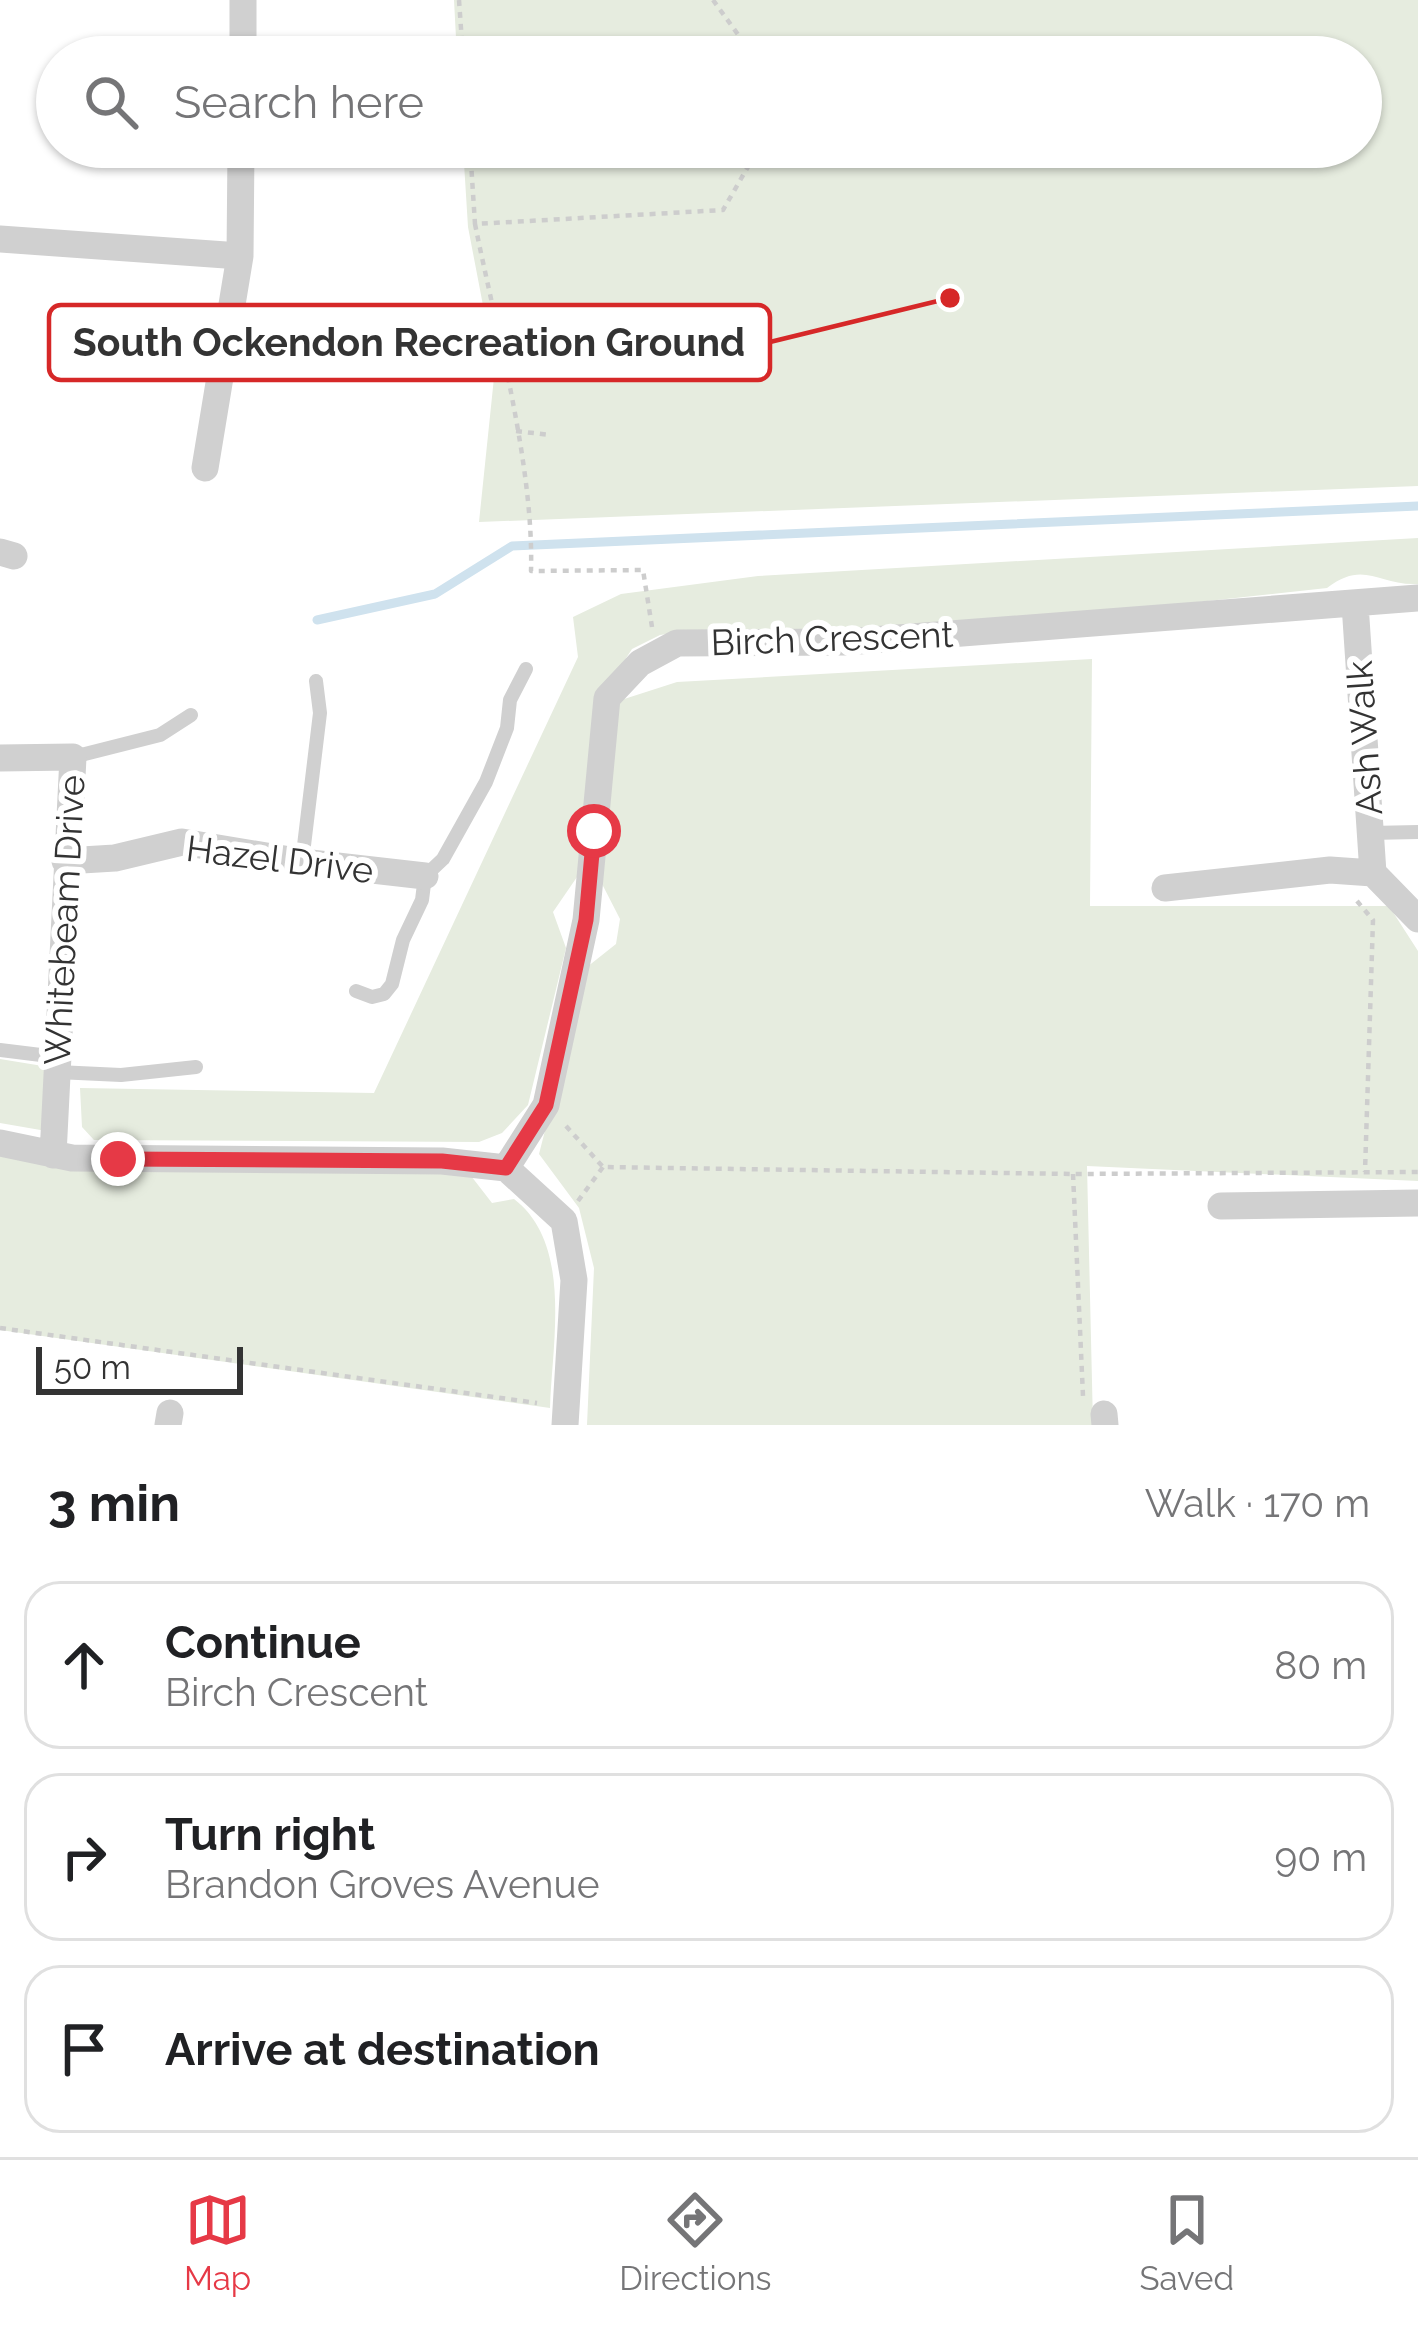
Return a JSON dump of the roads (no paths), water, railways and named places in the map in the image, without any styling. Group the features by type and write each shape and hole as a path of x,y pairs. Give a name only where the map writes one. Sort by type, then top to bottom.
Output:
{"street":[{"path":"243,36 244,0"},
{"path":"206,468 240,256 242,168"},
{"path":"0,239 240,256"},
{"name":"Birch Crescent","path":"506,1168 546,1105 586,920 607,698 640,663 677,644 846,642 1418,598"},
{"name":"Ash Walk","path":"1355,604 1372,873"},
{"name":"Whitebeam Drive","path":"0,758 73,757 53,1155"},
{"name":"Hazel Drive","path":"65,861 115,858 182,842 302,862 425,875"},
{"path":"1165,888 1330,871 1372,873 1418,919"},
{"path":"0,1143 72,1159 442,1161 506,1168 564,1221 574,1280 566,1416"},
{"path":"1221,1206 1418,1203"}],"lane":[{"path":"356,991 372,997 384,994 392,984 403,940 422,900 425,875 443,859 486,782 507,728 510,700 526,669"},
{"path":"302,862 320,713 316,681"},
{"path":"73,757 160,734 191,715"},
{"path":"1370,833 1418,832"},
{"path":"0,1050 121,1075 196,1067"}],"waterway":[{"path":"317,620 435,594 512,546 1418,506"}],"place":[{"name":"South Ockendon Recreation Ground","path":"950,298"}]}
